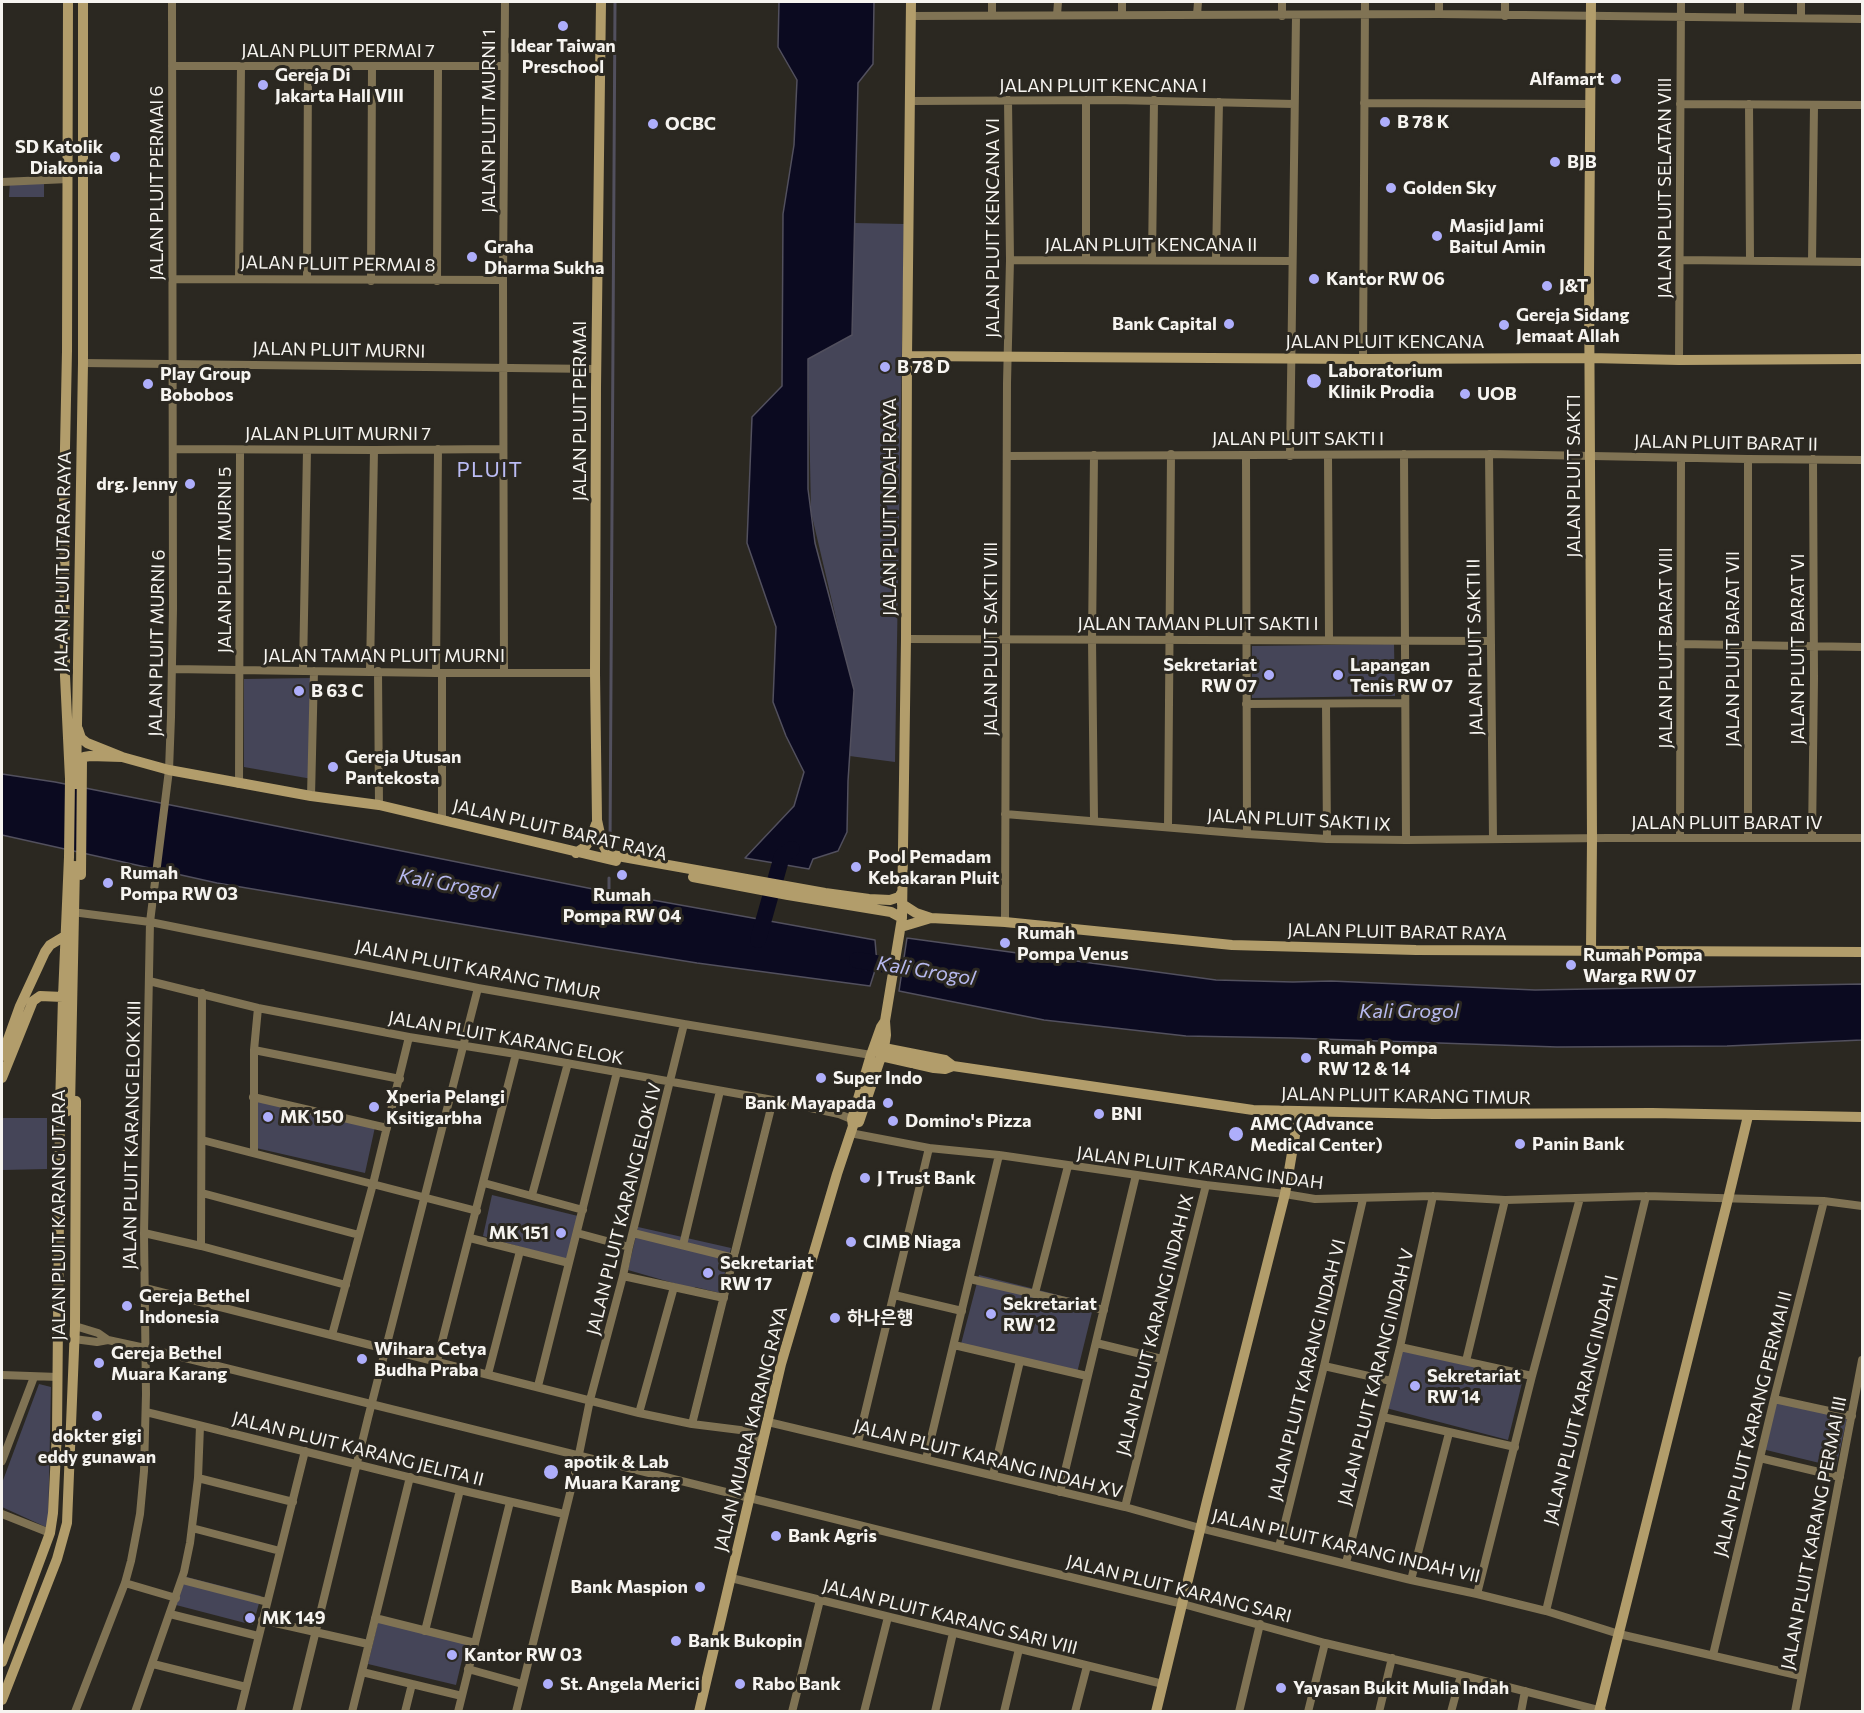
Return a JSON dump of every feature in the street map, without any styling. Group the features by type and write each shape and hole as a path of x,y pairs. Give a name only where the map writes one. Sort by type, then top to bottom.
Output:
{"street":[{"name":"JALAN PLUIT UTARA RAYA","path":"60,1107 68,1112 70,1107 78,866 75,780 65,676 64,496 69,2"},
{"name":"JALAN PLUIT UTARA RAYA","path":"63,997 69,857 78,728 83,2"},
{"name":"JALAN PLUIT PERMAI 6","path":"172,2 173,364"},
{"name":"JALAN PLUIT MURNI 1","path":"504,672 502,280 505,2"},
{"name":"JALAN PLUIT PERMAI","path":"597,820 596,369 601,2"},
{"name":"JALAN PLUIT INDAH RAYA","path":"886,1016 902,904 911,2"},
{"path":"992,2 992,15"},
{"path":"1058,2 1058,15"},
{"path":"1122,2 1122,15"},
{"path":"1197,15 1198,2"},
{"path":"1282,2 1282,16"},
{"path":"1363,359 1365,2"},
{"path":"1439,2 1439,15"},
{"path":"1505,2 1505,16"},
{"name":"JALAN PLUIT SAKTI","path":"1591,2 1591,950"},
{"name":"JALAN PLUIT SELATAN VIII","path":"1679,360 1681,2"},
{"path":"1740,2 1740,16"},
{"path":"1801,2 1801,17"},
{"path":"911,16 1439,15 1740,16 1863,19"},
{"path":"1290,456 1296,16"},
{"name":"JALAN PLUIT PERMAI 7","path":"172,66 503,66"},
{"path":"239,278 241,66"},
{"path":"307,279 308,66"},
{"path":"371,281 372,66"},
{"path":"437,281 438,67"},
{"name":"JALAN PLUIT KENCANA VI","path":"1008,100 1010,260 1008,357"},
{"path":"1086,100 1086,259"},
{"path":"1152,260 1154,100"},
{"name":"JALAN PLUIT KENCANA I","path":"911,101 1154,100 1294,104"},
{"path":"1216,260 1219,102"},
{"path":"1364,103 1590,104"},
{"path":"1680,104 1863,105"},
{"path":"1749,104 1749,261"},
{"path":"1812,261 1814,106"},
{"path":"2,182 68,179"},
{"name":"JALAN PLUIT KENCANA II","path":"1010,260 1292,261"},
{"path":"1680,261 1863,262"},
{"name":"JALAN PLUIT PERMAI 8","path":"172,279 502,280"},
{"path":"67,356 82,359"},
{"name":"JALAN PLUIT KENCANA","path":"907,356 1863,359"},
{"name":"JALAN PLUIT SAKTI VIII","path":"1005,922 1008,357"},
{"name":"JALAN PLUIT MURNI","path":"82,359 173,364 596,369"},
{"name":"JALAN PLUIT MURNI 6","path":"150,921 169,770 172,669 173,364"},
{"name":"JALAN PLUIT MURNI 7","path":"173,448 503,449"},
{"path":"438,449 442,820"},
{"name":"JALAN PLUIT MURNI 5","path":"239,784 240,450"},
{"path":"303,671 307,450"},
{"path":"374,450 374,671 379,805"},
{"path":"1168,827 1171,454"},
{"path":"1404,454 1406,840"},
{"name":"JALAN PLUIT SAKTI I","path":"1007,456 1489,454 1590,457"},
{"name":"JALAN PLUIT SAKTI II","path":"1489,454 1492,839"},
{"path":"1094,455 1092,639 1094,820"},
{"path":"1246,455 1247,834"},
{"path":"1328,455 1329,640"},
{"name":"JALAN PLUIT BARAT II","path":"1590,457 1863,460"},
{"name":"JALAN PLUIT BARAT VIII","path":"1680,838 1681,458"},
{"name":"JALAN PLUIT BARAT VII","path":"1748,459 1748,838"},
{"name":"JALAN PLUIT BARAT VI","path":"1812,838 1813,459"},
{"path":"64,496 80,497"},
{"name":"JALAN TAMAN PLUIT SAKTI I","path":"906,639 1490,640"},
{"path":"1680,644 1863,646"},
{"name":"JALAN TAMAN PLUIT MURNI","path":"172,669 595,673"},
{"path":"311,796 314,671"},
{"path":"1246,704 1405,703"},
{"path":"1326,704 1326,838"},
{"name":"JALAN PLUIT BARAT RAYA","path":"78,728 81,738 87,742 122,757 169,770 239,784 379,805 576,853 757,890 824,897"},
{"path":"75,780 84,757 104,755 122,757"},
{"name":"JALAN PLUIT SAKTI IX","path":"1005,814 1247,834 1326,838 1592,839"},
{"path":"576,853 590,840 597,820"},
{"name":"JALAN PLUIT BARAT RAYA","path":"597,820 602,843 607,852 612,855 863,903 891,912 900,928 932,918"},
{"name":"JALAN PLUIT BARAT IV","path":"1592,839 1863,838"},
{"name":"JALAN PLUIT KARANG UTARA","path":"2,1701 57,1559 67,1523 75,1326 75,1122 80,913 78,866"},
{"name":"JALAN PLUIT BARAT RAYA","path":"863,903 890,900 899,897 902,892"},
{"name":"JALAN PLUIT BARAT RAYA","path":"902,904 916,913 932,918 1005,922 1232,945 1404,950 1863,952"},
{"name":"JALAN PLUIT KARANG TIMUR","path":"80,913 150,921 478,988 684,1024 879,1053 945,1060 953,1066 1253,1110 1433,1114 1652,1113 1863,1117"},
{"name":"JALAN PLUIT KARANG ELOK XIII","path":"75,1712 125,1583 140,1514 146,1412 144,1233 150,921"},
{"path":"2,1056 20,1006 45,952 50,945 65,936"},
{"name":"JALAN PLUIT KARANG ELOK","path":"149,981 258,1008 409,1037 773,1100 838,1114 854,1124"},
{"path":"296,1712 371,1404 478,988"},
{"path":"201,1246 202,993"},
{"path":"2,1078 33,1001 43,996 63,997"},
{"name":"JALAN PLUIT KARANG UTARA","path":"2,1662 50,1533 53,1513 58,1377 63,997"},
{"path":"254,1153 254,1050 258,1008"},
{"name":"JALAN MUARA KARANG RAYA","path":"699,1712 784,1354 854,1124 886,1035 886,1016"},
{"name":"JALAN PLUIT KARANG ELOK IV","path":"516,1712 579,1456 590,1400 623,1276 684,1024"},
{"path":"332,1335 373,1185 409,1037"},
{"path":"254,1050 400,1079"},
{"path":"437,1361 516,1054"},
{"path":"532,1195 568,1063"},
{"path":"538,1386 616,1072"},
{"path":"683,1245 720,1091"},
{"path":"253,1097 387,1128"},
{"path":"692,1424 773,1100"},
{"name":"JALAN PLUIT KARANG INDAH VII","path":"1299,1112 1285,1194 1200,1528 1546,1611 1619,1634 1801,1676"},
{"path":"1600,1711 1748,1116"},
{"path":"60,1132 75,1122"},
{"name":"JALAN PLUIT KARANG INDAH","path":"854,1124 929,1148 999,1155 1315,1199 1433,1197 1505,1200 1646,1196 1824,1201 1863,1206"},
{"path":"202,1140 477,1211"},
{"path":"858,1442 929,1148"},
{"path":"926,1459 999,1155"},
{"path":"1035,1293 1068,1166"},
{"path":"1060,1492 1136,1175"},
{"path":"484,1183 583,1210"},
{"name":"JALAN PLUIT KARANG INDAH IX","path":"1125,1507 1206,1185"},
{"path":"202,1193 359,1234"},
{"name":"JALAN PLUIT KARANG INDAH I","path":"1546,1611 1646,1196"},
{"name":"JALAN PLUIT KARANG INDAH V","path":"1346,1563 1400,1347 1433,1197"},
{"path":"1477,1594 1580,1198"},
{"name":"JALAN PLUIT KARANG INDAH VI","path":"1279,1547 1363,1199"},
{"path":"1466,1361 1505,1200"},
{"name":"JALAN PLUIT KARANG PERMAI II","path":"1713,1655 1824,1201"},
{"path":"144,1233 346,1285"},
{"path":"577,1233 629,1247"},
{"path":"633,1233 734,1258"},
{"path":"470,1238 569,1263"},
{"path":"488,1374 520,1251"},
{"path":"58,1257 75,1274"},
{"path":"623,1276 724,1298"},
{"path":"970,1279 1104,1310"},
{"path":"639,1413 674,1287"},
{"path":"145,1288 639,1413 692,1424 748,1431 763,1444"},
{"path":"894,1295 962,1311"},
{"path":"75,1326 98,1333 108,1340"},
{"path":"74,1339 97,1342 108,1340"},
{"name":"JALAN PLUIT KARANG SARI","path":"108,1340 1183,1604 1600,1711"},
{"path":"1096,1343 1162,1359"},
{"path":"954,1345 1087,1376"},
{"path":"1400,1347 1532,1376"},
{"name":"JALAN PLUIT KARANG PERMAI III","path":"1795,1712 1863,1360"},
{"path":"993,1475 1020,1361"},
{"path":"1324,1366 1391,1381"},
{"path":"2,1375 58,1377"},
{"path":"2,1461 34,1377"},
{"path":"1774,1399 1852,1416"},
{"name":"JALAN PLUIT KARANG JELITA II","path":"146,1412 564,1514"},
{"path":"1383,1417 1515,1448"},
{"name":"JALAN PLUIT KARANG INDAH XV","path":"768,1422 1125,1507 1200,1528"},
{"path":"135,1712 182,1580 192,1528 198,1478 200,1426"},
{"path":"1411,1580 1449,1433"},
{"path":"240,1712 305,1451"},
{"path":"1760,1458 1840,1477"},
{"path":"352,1712 410,1477"},
{"path":"198,1478 293,1502"},
{"path":"425,1631 460,1490"},
{"path":"458,1712 510,1502"},
{"path":"2,1514 50,1533"},
{"path":"192,1528 280,1551"},
{"path":"1156,1712 1200,1528"},
{"name":"JALAN PLUIT KARANG SARI VIII","path":"730,1578 1163,1684"},
{"path":"182,1580 267,1602"},
{"path":"125,1583 176,1598"},
{"path":"792,1712 820,1600"},
{"path":"170,1614 258,1636"},
{"path":"864,1712 888,1617"},
{"path":"375,1618 475,1643"},
{"path":"262,1620 368,1644"},
{"path":"1239,1712 1260,1624"},
{"path":"935,1712 953,1633"},
{"path":"10,1640 23,1645"},
{"path":"1308,1712 1325,1642"},
{"path":"1004,1712 1019,1649"},
{"path":"1379,1712 1392,1658"},
{"path":"153,1664 246,1686"},
{"path":"1076,1712 1087,1666"},
{"path":"468,1670 522,1684"},
{"path":"362,1672 462,1696"},
{"path":"1451,1712 1461,1675"},
{"path":"405,1712 412,1684"},
{"path":"1521,1712 1525,1691"}],"shaded area":[{"path":"10,182 44,182 44,197 9,197"},
{"path":"854,223 904,224 895,762 842,755 846,661 811,512 808,359 852,335"},
{"path":"1394,644 1395,696 1252,698 1252,646"},
{"path":"313,678 312,779 244,767 244,679"},
{"path":"256,1100 375,1127 365,1173 256,1148"},
{"path":"2,1118 47,1118 47,1169 2,1170"},
{"path":"492,1195 578,1216 568,1261 483,1236"},
{"path":"638,1227 731,1248 720,1293 695,1287 694,1289 628,1270"},
{"path":"979,1275 1094,1304 1077,1373 961,1344"},
{"path":"1401,1348 1523,1379 1508,1440 1386,1408"},
{"path":"39,1384 51,1387 48,1528 2,1507 2,1483"},
{"path":"1774,1396 1848,1414 1836,1467 1762,1449"},
{"path":"183,1576 261,1596 253,1625 176,1605"},
{"path":"378,1622 466,1643 456,1685 368,1664"}],"water":[{"path":"779,2 874,2 873,64 858,83 852,335 808,359 808,489 815,543 854,690 847,832 838,851 813,859 809,869 745,858 794,806 804,772 786,736 773,702 776,627 747,543 752,417 782,386 783,214 794,145 797,80 778,47"},
{"path":"2,774 55,782 608,892 875,940 877,964 870,986 697,963 217,883 2,835"},
{"path":"907,938 1216,980 1331,981 1535,990 1862,984 1862,1040 1727,1046 1557,1047 1186,1036 1044,1020 899,991"}],"waterway":[{"path":"610,848 615,2"},
{"path":"775,881 782,856 792,849"},
{"path":"609,878 609,896"},
{"path":"758,940 771,894"},
{"name":"Kali Grogol","path":"857,960 923,971"}],"place":[{"name":"Idear Taiwan Preschool","path":"563,26"},
{"name":"Alfamart","path":"1616,79"},
{"name":"Gereja Di Jakarta Hall VIII","path":"263,85"},
{"name":"B 78 K","path":"1385,122"},
{"name":"OCBC","path":"653,124"},
{"name":"SD Katolik Diakonia","path":"115,157"},
{"name":"BJB","path":"1555,162"},
{"name":"Golden Sky","path":"1391,188"},
{"name":"Masjid Jami Baitul Amin","path":"1437,236"},
{"name":"Graha Dharma Sukha","path":"472,257"},
{"name":"Kantor RW 06","path":"1314,279"},
{"name":"J&T","path":"1547,286"},
{"name":"Bank Capital","path":"1229,324"},
{"name":"Gereja Sidang Jemaat Allah","path":"1504,325"},
{"name":"B 78 D","path":"885,367"},
{"name":"Laboratorium Klinik Prodia","path":"1314,381"},
{"name":"Play Group Bobobos","path":"148,384"},
{"name":"UOB","path":"1465,394"},
{"name":"drg. Jenny","path":"190,484"},
{"name":"Sekretariat RW 07","path":"1269,675"},
{"name":"Lapangan Tenis RW 07","path":"1338,675"},
{"name":"B 63 C","path":"299,691"},
{"name":"Gereja Utusan Pantekosta","path":"333,767"},
{"name":"Pool Pemadam Kebakaran Pluit","path":"856,867"},
{"name":"Rumah Pompa RW 04","path":"622,875"},
{"name":"Rumah Pompa RW 03","path":"108,883"},
{"name":"Rumah Pompa Venus","path":"1005,943"},
{"name":"Rumah Pompa Warga RW 07","path":"1571,965"},
{"name":"Rumah Pompa RW 12 & 14","path":"1306,1058"},
{"name":"Super Indo","path":"821,1078"},
{"name":"Bank Mayapada","path":"888,1103"},
{"name":"Xperia Pelangi Ksitigarbha","path":"374,1107"},
{"name":"BNI","path":"1099,1114"},
{"name":"MK 150","path":"268,1117"},
{"name":"Domino's Pizza","path":"893,1121"},
{"name":"AMC (Advance Medical Center)","path":"1236,1134"},
{"name":"Panin Bank","path":"1520,1144"},
{"name":"J Trust Bank","path":"865,1178"},
{"name":"MK 151","path":"561,1233"},
{"name":"CIMB Niaga","path":"851,1242"},
{"name":"Sekretariat RW 17","path":"708,1273"},
{"name":"Gereja Bethel Indonesia","path":"127,1306"},
{"name":"Sekretariat RW 12","path":"991,1314"},
{"name":"하나은행","path":"835,1318"},
{"name":"Wihara Cetya Budha Praba","path":"362,1359"},
{"name":"Gereja Bethel Muara Karang","path":"99,1363"},
{"name":"Sekretariat RW 14","path":"1415,1386"},
{"name":"dokter gigi eddy gunawan","path":"97,1416"},
{"name":"apotik & Lab Muara Karang","path":"551,1472"},
{"name":"Bank Agris","path":"776,1536"},
{"name":"Bank Maspion","path":"700,1587"},
{"name":"MK 149","path":"250,1618"},
{"name":"Bank Bukopin","path":"676,1641"},
{"name":"Kantor RW 03","path":"452,1655"},
{"name":"St. Angela Merici","path":"548,1684"},
{"name":"Rabo Bank","path":"740,1684"},
{"name":"Yayasan Bukit Mulia Indah","path":"1281,1688"}],"district":[{"name":"PLUIT","path":"490,470"}]}
